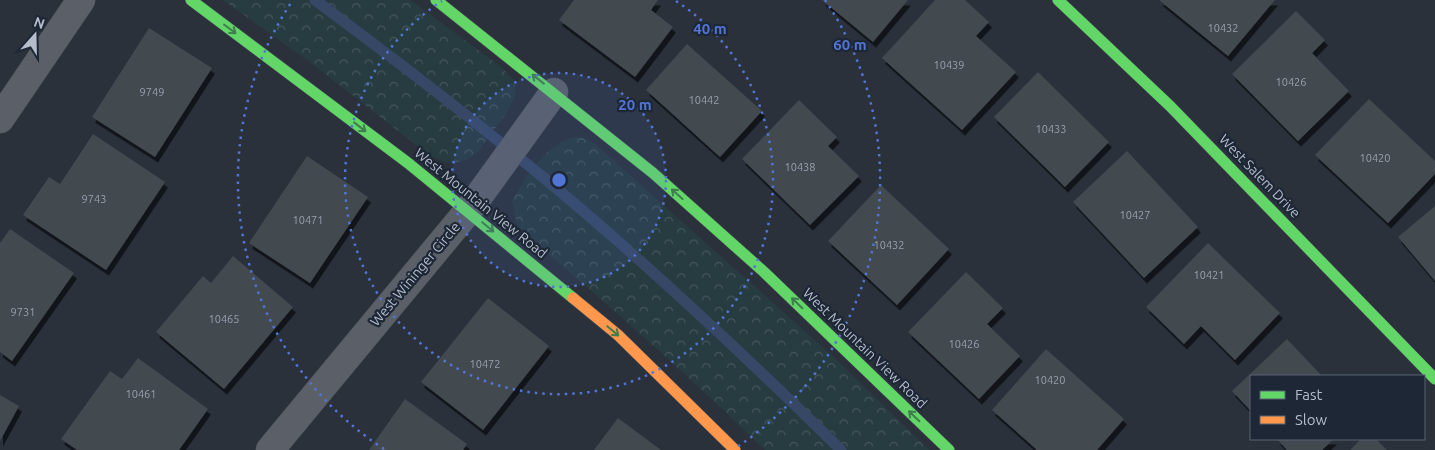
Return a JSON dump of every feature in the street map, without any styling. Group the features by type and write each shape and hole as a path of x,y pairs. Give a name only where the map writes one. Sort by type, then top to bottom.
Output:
{"street":[{"path":"0,119 81,0"},
{"name":"West Mountain View Road","path":"191,0 332,105 468,211 618,335 735,450"},
{"name":"West Mountain View Road","path":"436,0 554,92 653,173 764,272 949,450"},
{"name":"West Salem Drive","path":"1058,0 1170,106 1435,378"},
{"name":"West Wininger Circle","path":"270,450 468,211 554,92"}],"green space":[{"path":"223,0 410,0 500,66 514,80 516,94 508,111 478,152 468,159 456,163 445,162 430,156 310,62"},
{"path":"576,137 584,138 595,144 837,360 929,450 765,450 618,314 527,236 517,225 512,201 524,181 538,162 556,145"}],"building":[{"path":"574,0 658,0 651,10 673,27 635,77 559,20"},
{"path":"822,0 908,0 873,42"},
{"path":"935,0 965,0 989,22 976,36 1016,72 962,130 882,58"},
{"path":"1159,0 1275,0 1228,56"},
{"path":"1296,11 1325,40 1312,53 1349,91 1298,141 1232,74"},
{"path":"149,28 212,68 155,157 92,117"},
{"path":"687,44 762,111 720,157 646,90"},
{"path":"1038,72 1109,142 1065,187 994,117"},
{"path":"1369,99 1435,161 1435,174 1388,223 1315,155"},
{"path":"799,100 837,137 828,146 859,176 810,225 742,159"},
{"path":"93,134 165,182 106,270 23,215 49,177 60,184"},
{"path":"1127,151 1198,227 1144,278 1073,202"},
{"path":"307,156 368,197 310,283 249,243"},
{"path":"881,185 949,249 897,305 828,241"},
{"path":"1435,206 1435,281 1398,237"},
{"path":"10,229 74,273 12,361 0,352 0,243"},
{"path":"1208,243 1280,313 1235,360 1201,326 1184,344 1146,307"},
{"path":"233,256 293,307 224,389 156,332 203,276 211,283"},
{"path":"966,272 1003,308 987,324 1020,356 979,399 908,332"},
{"path":"488,298 549,346 483,430 421,382"},
{"path":"1287,339 1321,375 1250,375 1250,410 1232,391"},
{"path":"1046,349 1124,419 1097,450 1037,450 992,410"},
{"path":"138,358 208,409 179,450 77,450 61,439 110,371 122,379"},
{"path":"0,395 19,406 0,441"},
{"path":"405,399 467,444 463,450 369,450"},
{"path":"618,418 661,450 594,450"},
{"path":"1278,440 1333,440 1322,450 1287,450"},
{"path":"1360,440 1377,440 1387,450 1350,450"}],"waterway":[{"path":"315,0 470,118 583,211 704,319 841,450"}],"traffic: fast":[{"path":"191,0 408,163 573,298"},
{"path":"436,0 653,173 764,272 949,450"},
{"path":"1058,0 1170,106 1435,379"}],"traffic: slow":[{"path":"573,298 618,335 735,450"}]}
